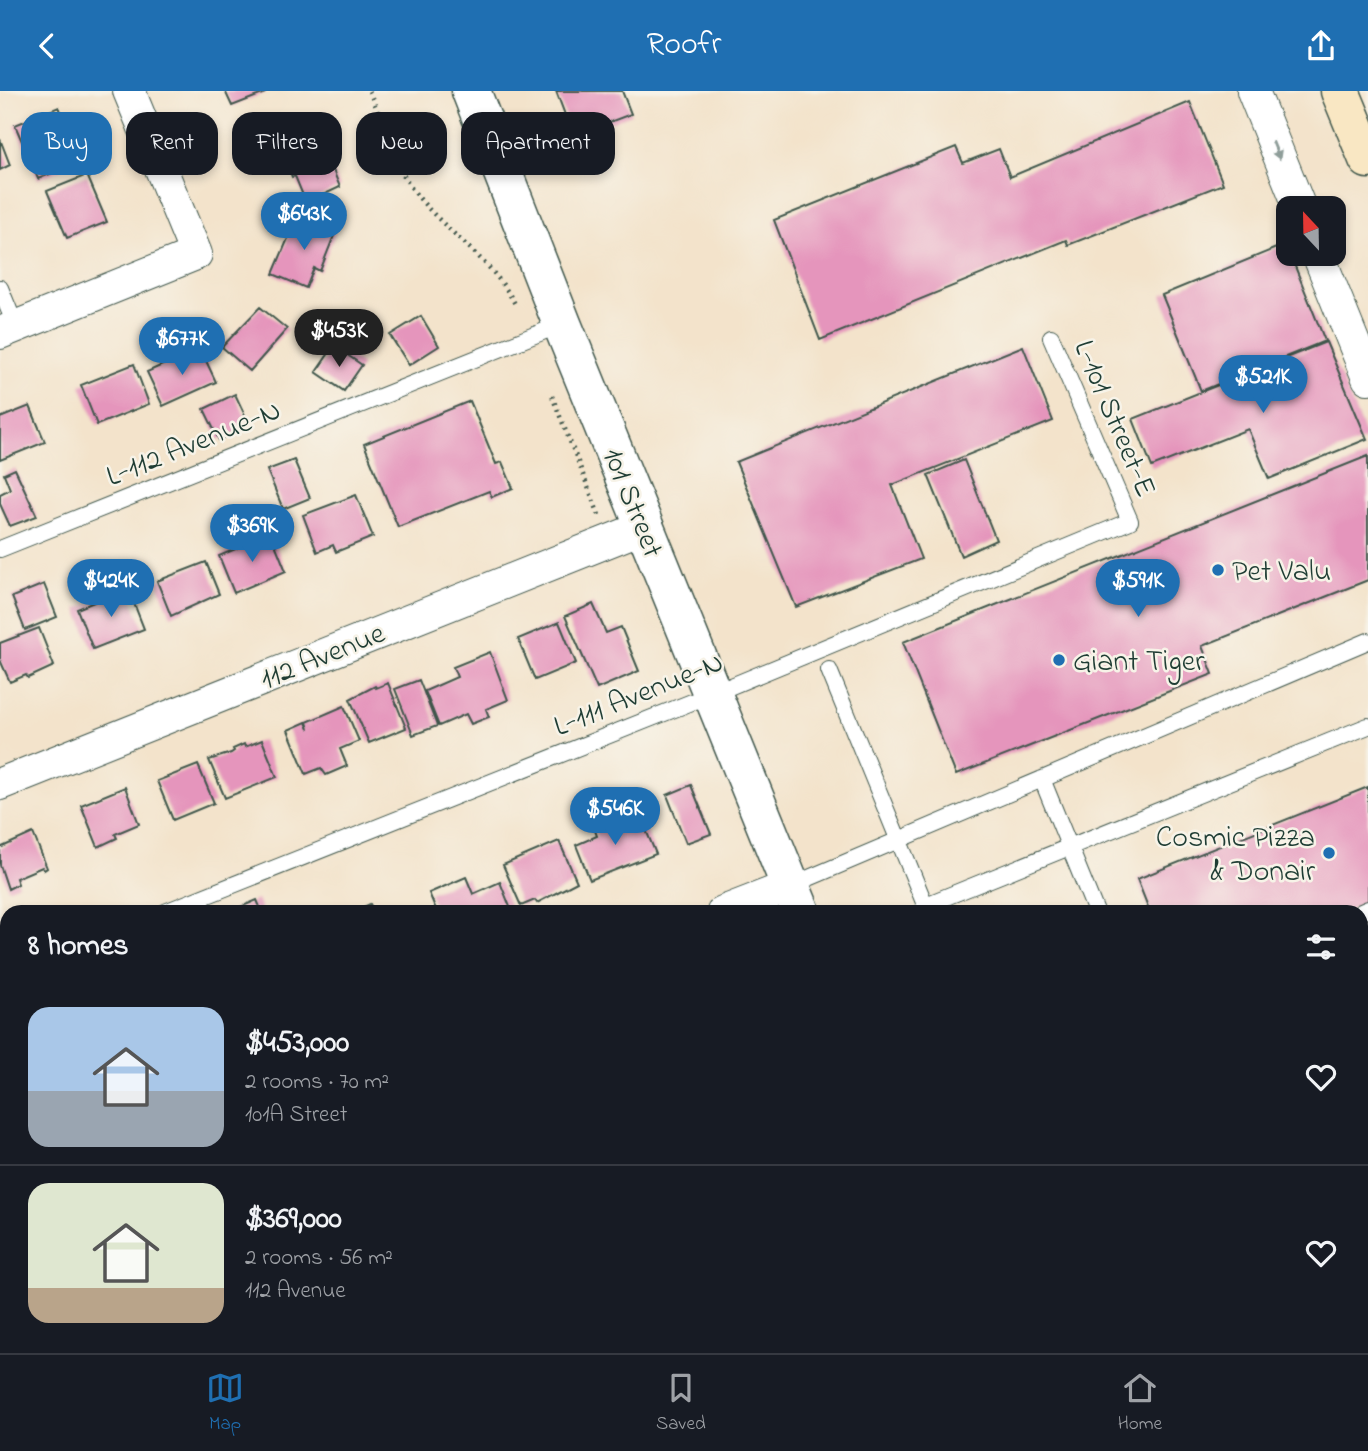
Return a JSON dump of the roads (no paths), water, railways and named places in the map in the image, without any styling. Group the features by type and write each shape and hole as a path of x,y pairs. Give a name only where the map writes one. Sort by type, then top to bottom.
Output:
{"main road":[{"path":"1340,91 1368,159"}],"street":[{"path":"8,330 196,254 129,91"},
{"name":"101 Street","path":"471,91 546,330 627,533 712,694 796,899"},
{"path":"1253,91 1295,196"},
{"path":"1323,266 1368,378"},
{"name":"112 Avenue","path":"0,784 627,533"},
{"path":"762,905 796,899"}],"lane":[{"path":"0,288 8,330"},
{"name":"L-112 Avenue-N","path":"0,549 546,330"},
{"name":"L-101 Street-E","path":"1051,337 1130,521"},
{"name":"L-111 Avenue-N","path":"183,905 712,694 1130,521"},
{"path":"796,899 898,840 1368,641"},
{"path":"829,670 925,905"},
{"path":"936,905 1069,846 1368,726"},
{"path":"1042,779 1093,905"}],"place":[{"name":"Pet Valu","path":"1218,570"},
{"name":"Giant Tiger","path":"1059,660"},
{"name":"Cosmic Pizza & Donair","path":"1329,853"}]}
